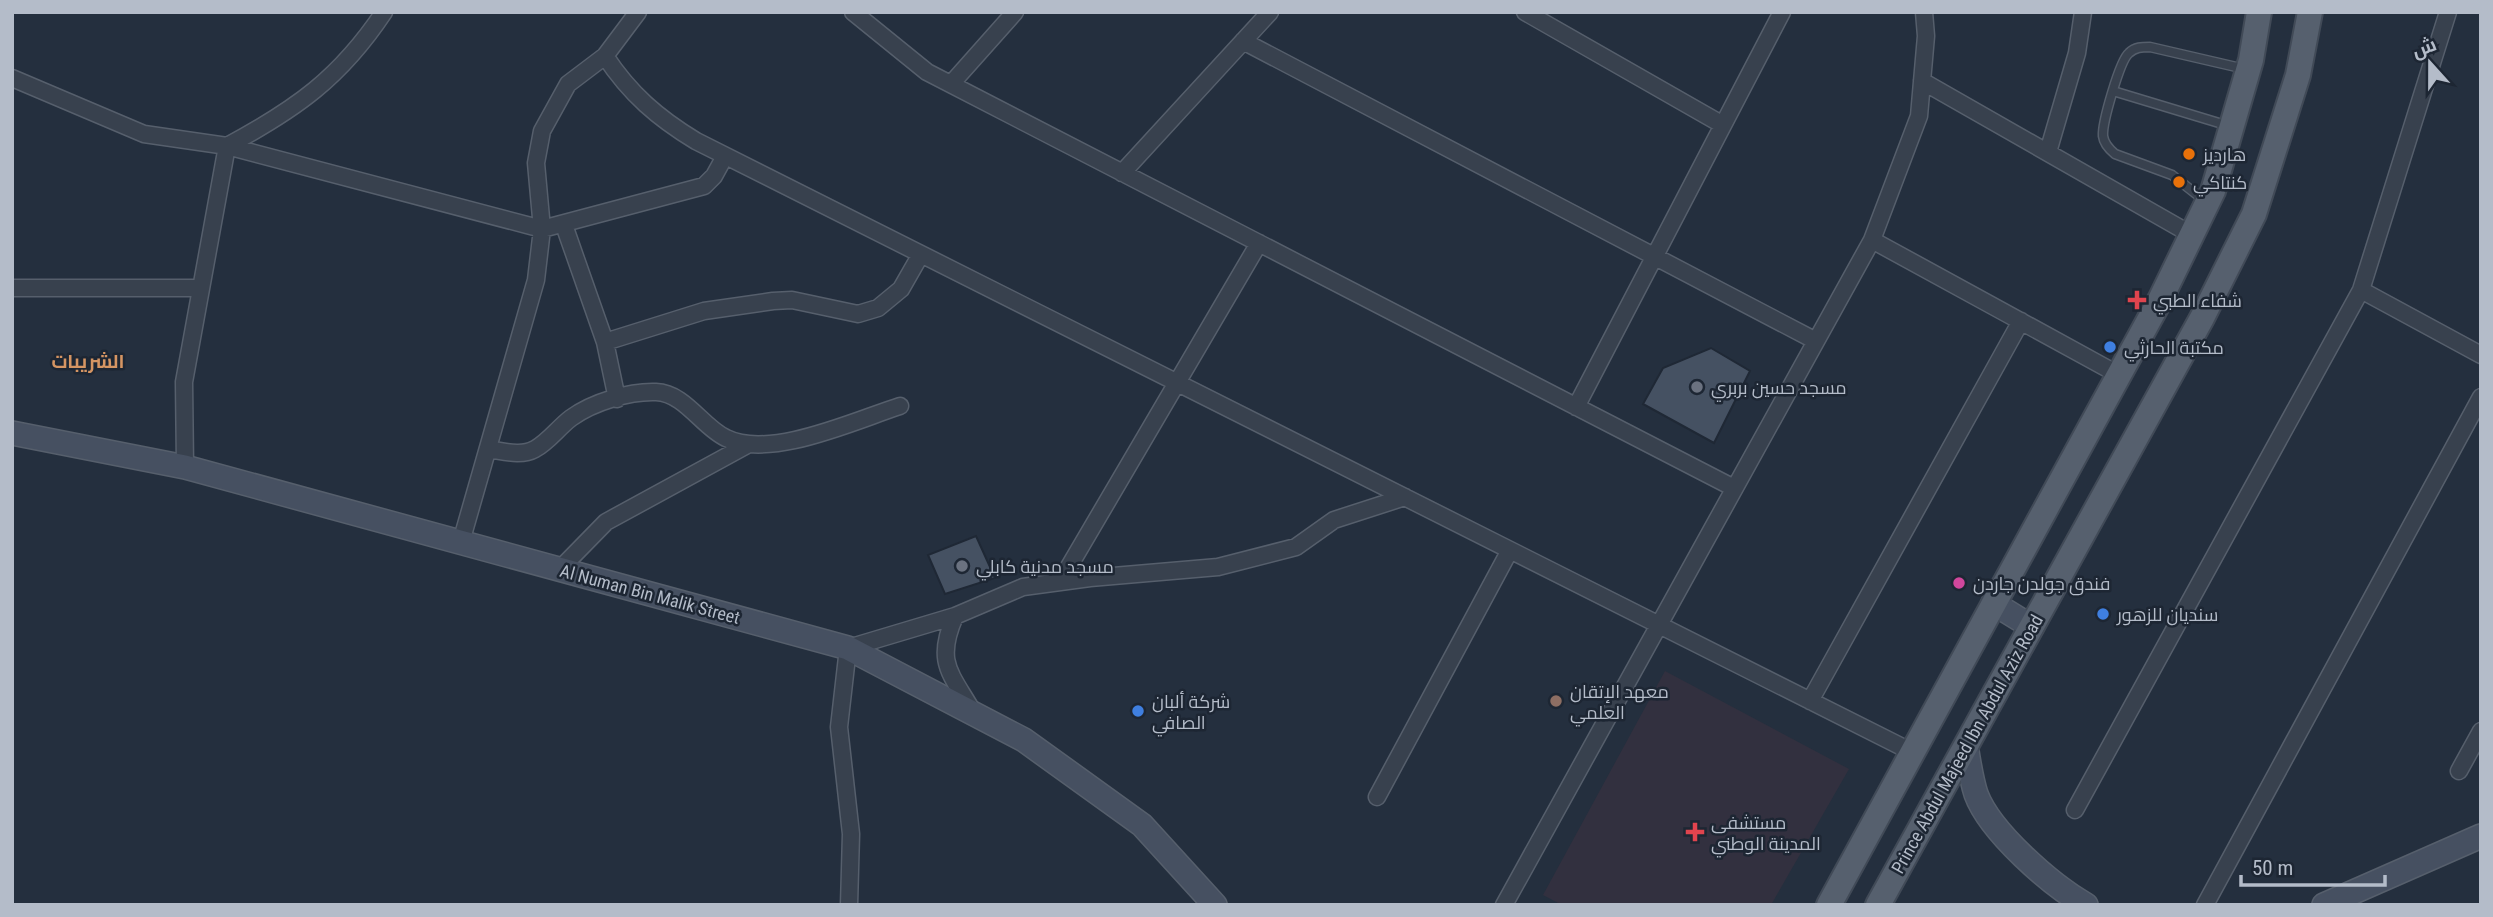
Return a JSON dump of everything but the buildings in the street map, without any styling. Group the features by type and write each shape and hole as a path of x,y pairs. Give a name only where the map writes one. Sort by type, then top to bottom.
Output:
{"main road":[{"path":"1829,905 2119,375 2192,235 2207,202 2231,127 2248,70 2259,12"},
{"name":"Prince Abdul Majeed Ibn Abdul Aziz Road","path":"1878,905 2202,318 2254,214 2298,75 2310,12"},
{"name":"Al Numan Bin Malik Street","path":"12,433 185,467 848,649 1024,740 1142,825 1215,905"},
{"path":"1993,603 2032,626"},
{"path":"1966,746 1977,796 2001,832 2064,892 2086,905"},
{"path":"2324,905 2481,836"}],"street":[{"path":"227,146 280,117 309,95 359,50 384,12"},
{"path":"461,542 536,280 542,229 536,163 542,131 568,84 606,56 638,12"},
{"path":"853,12 927,72 1734,488"},
{"path":"951,84 1015,12"},
{"path":"1122,173 1270,12"},
{"path":"1525,12 1723,125"},
{"path":"1576,407 1782,12"},
{"path":"1504,905 1872,240 1919,116 1926,36 1924,12"},
{"path":"2048,152 2077,52 2083,12"},
{"path":"2075,810 2361,290 2448,12"},
{"path":"1243,41 1816,341"},
{"path":"606,56 623,84 658,118 725,156 1912,752"},
{"path":"12,78 54,93 144,134 227,146 542,229 704,186 714,176 725,156"},
{"path":"1922,81 2192,235"},
{"path":"185,467 184,382 227,146"},
{"path":"564,225 605,342 617,399"},
{"path":"1872,240 2119,375"},
{"path":"1060,582 1259,243"},
{"path":"605,342 704,311 773,301 792,300 858,314 878,308 901,289 921,254"},
{"path":"12,288 201,288"},
{"path":"2361,290 2481,355"},
{"path":"1810,701 2021,321"},
{"path":"488,449 519,454 535,449 573,416 600,403 657,392 673,396 727,439 749,444 799,439 900,406"},
{"path":"2205,905 2481,397"},
{"path":"560,569 606,522 749,444"},
{"path":"849,905 851,834 839,727 848,649 955,615 1023,587 1218,567 1296,547 1334,520 1405,497"},
{"path":"1377,797 1510,550"},
{"path":"955,615 945,639 945,663 974,715"},
{"path":"2459,771 2481,731"}],"lane":[{"path":"2207,202 2181,180 2115,154 2106,146 2104,125 2113,90 2126,54 2137,48 2150,47 2248,70"},
{"path":"2113,90 2231,127"}],"shaded area":[{"name":"مستشفى المدينة الوطني","path":"1665,671 1849,769 1771,905 1562,905 1543,895"}],"place":[{"name":"هارديز","path":"2189,154"},
{"name":"كنتاكي","path":"2179,182"},
{"name":"شفاء الطبي","path":"2137,300"},
{"name":"مكتبة الحارثي","path":"2110,347"},
{"name":"مسجد حسين بربري","path":"1697,387"},
{"name":"مسجد مدنية كابلي","path":"962,566"},
{"name":"فندق جولدن جاردن","path":"1959,583"},
{"name":"سنديان للزهور","path":"2103,614"},
{"name":"معهد الإتقان العلمي","path":"1556,701"},
{"name":"شركة ألبان الصافي","path":"1138,711"},
{"name":"مستشفى المدينة الوطني","path":"1695,832"}],"district":[{"name":"الشريبات","path":"88,361"}]}
